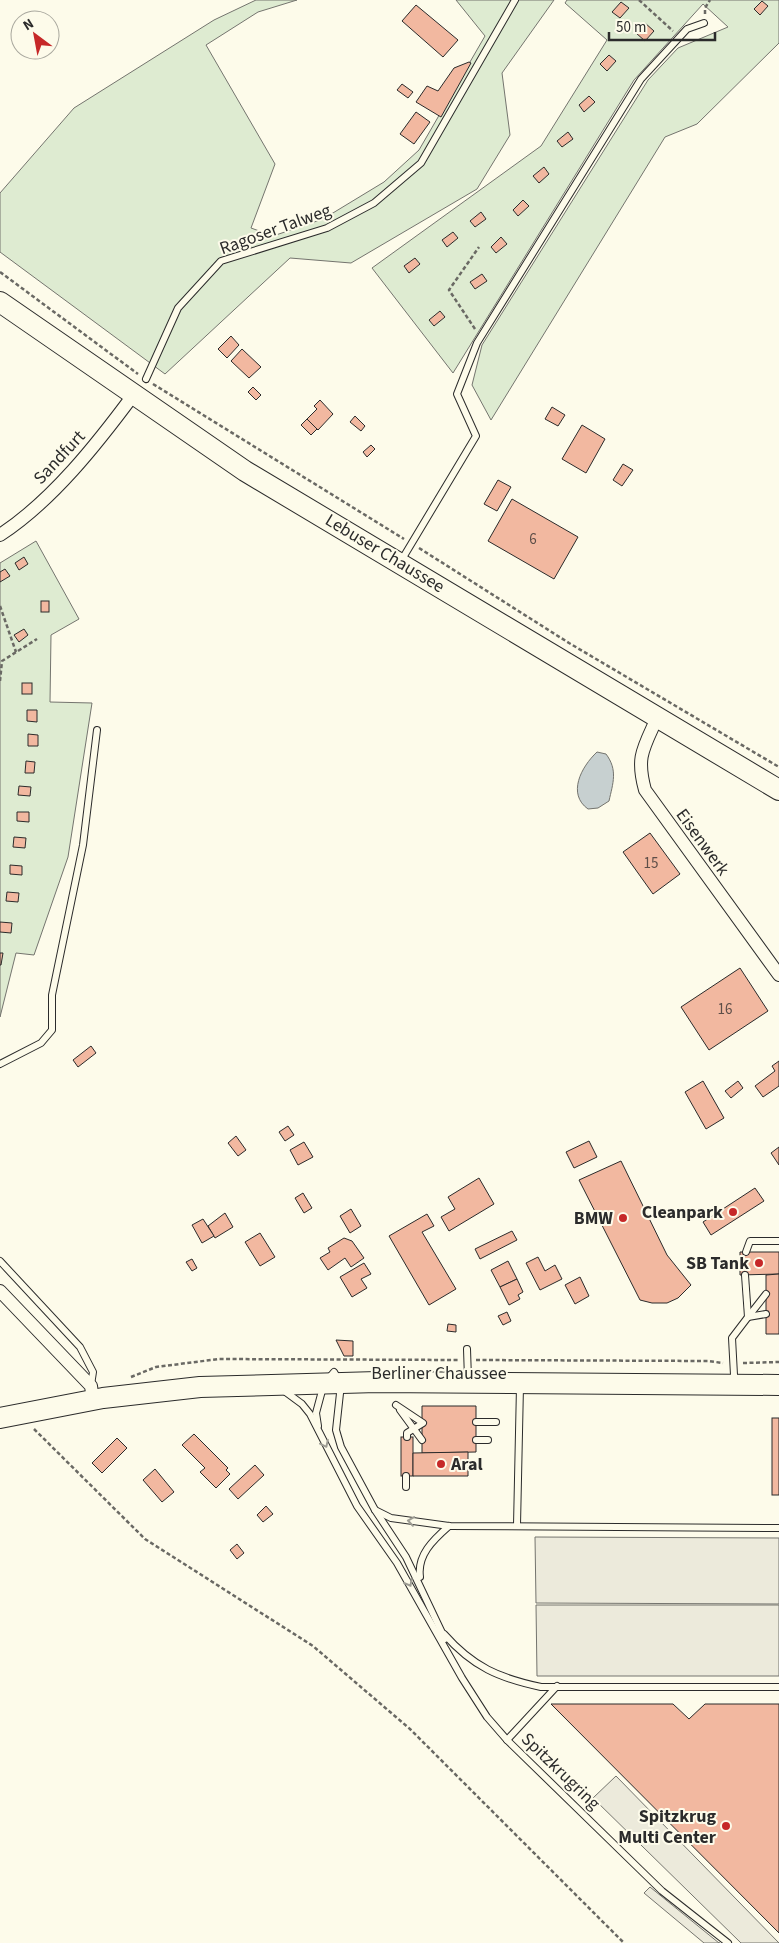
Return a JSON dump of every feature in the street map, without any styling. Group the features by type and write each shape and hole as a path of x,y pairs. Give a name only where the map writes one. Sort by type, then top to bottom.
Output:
{"main road":[{"name":"Lebuser Chaussee","path":"0,302 140,387 245,471 779,790"},
{"name":"Berliner Chaussee","path":"0,1418 155,1381 199,1374 333,1380"},
{"name":"Berliner Chaussee","path":"96,1395 333,1380 779,1375"},
{"name":"Berliner Chaussee","path":"520,1378 779,1385"}],"street":[{"name":"Sandfurt","path":"0,535 30,514 104,435 140,387"},
{"name":"Eisenwerk","path":"657,718 643,750 639,768 645,790 779,975"},
{"path":"0,1291 96,1395"}],"lane":[{"name":"Ragoser Talweg","path":"140,387 178,308 221,261 327,228 374,203 422,162 516,0"},
{"path":"400,562 476,436 457,394 480,338 642,79 687,30 704,24"},
{"path":"0,1064 42,1043 52,1030 52,995 83,845 97,730"},
{"path":"746,1252 750,1241 779,1241"},
{"path":"0,1261 80,1347 93,1372 96,1395"},
{"path":"745,1275 748,1318"},
{"path":"734,1375 732,1338 766,1294"},
{"path":"748,1318 766,1314"},
{"path":"467,1349 468,1378"},
{"path":"517,1525 520,1378"},
{"name":"Spitzkrugring","path":"318,1430 316,1413 333,1380"},
{"name":"Spitzkrugring","path":"333,1380 336,1430 341,1447 375,1510 406,1557 421,1584 462,1678"},
{"name":"Spitzkrugring","path":"271,1384 288,1392 302,1404 318,1430 357,1506 397,1563 462,1678 487,1717 507,1740 662,1890 728,1943"},
{"path":"407,1437 407,1433 414,1429 422,1423 396,1405 414,1429 422,1440"},
{"path":"476,1422 496,1422"},
{"path":"476,1440 488,1440"},
{"path":"406,1476 406,1487"},
{"path":"375,1510 392,1518 448,1526 779,1528"},
{"name":"Spitzkrugring","path":"421,1584 418,1568 426,1549 448,1526"},
{"name":"Spitzkrugring","path":"423,1608 468,1659 492,1673 514,1681 541,1686 779,1687"},
{"name":"Spitzkrugring","path":"507,1740 557,1686"}],"path":[{"path":"639,0 680,37"},
{"path":"704,24 705,8 710,0"},
{"path":"479,247 449,290 480,338"},
{"path":"0,272 104,348 140,387 411,543 570,643 779,766"},
{"path":"0,606 16,652"},
{"path":"0,681 2,662 37,639"},
{"path":"27,1423 145,1539 313,1646 410,1729 624,1943"}],"green space":[{"path":"256,0 297,0 258,12 206,45 275,164 251,228 273,236 323,219 384,182 419,150 485,36 456,0 554,0 502,73 510,135 477,189 351,263 290,258 165,374 0,252 0,193 74,108 214,20"},
{"path":"567,0 779,0 779,43 697,124 665,137 491,420 472,385 482,345 648,80 678,48 728,27 703,4 634,80 453,373 372,268 541,146 607,40 565,3"},
{"path":"36,541 79,619 51,635 50,702 92,703 68,857 34,955 16,953 0,1017 0,563"}],"shaded area":[{"path":"597,752 606,754 610,760 613,782 609,801 598,808 588,809 578,796 577,788 586,765"},
{"path":"535,1537 779,1538 779,1604 536,1603"},
{"path":"536,1605 779,1605 779,1676 537,1676"},
{"path":"616,1776 779,1943 741,1943 593,1798"},
{"path":"650,1887 719,1943 704,1943 644,1893"}],"building":[{"path":"762,1 768,6 760,15 754,9"},
{"path":"621,2 629,8 620,18 612,12"},
{"path":"416,5 458,40 443,57 402,21"},
{"path":"645,23 654,31 645,41 636,33"},
{"path":"609,55 616,61 607,71 600,64"},
{"path":"469,62 471,63 441,117 416,102 427,86 438,91 454,68"},
{"path":"402,84 413,92 408,98 397,90"},
{"path":"589,96 595,102 584,112 579,105"},
{"path":"416,112 430,122 414,144 400,134"},
{"path":"568,132 573,139 562,147 557,141"},
{"path":"544,167 549,174 539,183 533,176"},
{"path":"523,200 529,206 518,216 513,210"},
{"path":"481,212 486,219 475,227 470,221"},
{"path":"453,232 458,238 447,247 442,240"},
{"path":"501,237 507,244 496,253 491,247"},
{"path":"415,258 420,264 409,273 404,266"},
{"path":"482,274 487,281 475,289 470,282"},
{"path":"440,311 445,317 434,326 429,320"},
{"path":"231,336 239,345 227,358 218,349"},
{"path":"242,349 261,367 249,378 231,361"},
{"path":"253,387 261,395 256,400 248,392"},
{"path":"320,400 333,414 318,430 307,419 317,409 314,406"},
{"path":"552,407 565,415 558,426 545,419"},
{"path":"355,416 365,426 361,431 350,422"},
{"path":"307,419 317,429 311,435 301,425"},
{"path":"582,425 605,439 586,473 562,459"},
{"path":"371,445 375,449 367,457 363,452"},
{"path":"623,464 633,470 622,486 613,480"},
{"path":"498,480 511,487 497,511 484,504"},
{"path":"512,499 578,537 554,579 488,541"},
{"path":"24,557 28,564 19,570 15,563"},
{"path":"5,569 10,576 0,582 0,572"},
{"path":"41,601 49,601 49,612 41,612"},
{"path":"24,629 28,635 19,642 14,635"},
{"path":"22,683 32,683 32,694 22,694"},
{"path":"27,710 37,710 37,722 27,721"},
{"path":"28,734 38,735 38,746 28,746"},
{"path":"26,761 35,762 34,773 25,773"},
{"path":"19,786 31,787 30,796 18,795"},
{"path":"17,812 29,812 29,822 17,821"},
{"path":"650,833 680,874 653,894 623,852"},
{"path":"14,837 26,838 25,848 13,847"},
{"path":"10,865 22,866 22,875 10,874"},
{"path":"7,892 19,893 18,902 6,901"},
{"path":"0,922 12,923 11,933 0,932"},
{"path":"0,953 3,953 1,965 0,965"},
{"path":"740,968 768,1011 709,1050 681,1007"},
{"path":"91,1046 96,1053 78,1067 73,1060"},
{"path":"779,1061 779,1086 763,1097 755,1086 775,1071 772,1066"},
{"path":"703,1081 724,1118 706,1129 685,1092"},
{"path":"738,1081 743,1088 731,1098 725,1091"},
{"path":"288,1126 294,1135 285,1141 279,1132"},
{"path":"236,1136 246,1150 238,1156 228,1143"},
{"path":"589,1141 597,1157 574,1168 566,1152"},
{"path":"304,1142 313,1157 298,1165 290,1150"},
{"path":"779,1147 779,1165 771,1153"},
{"name":"BMW","path":"621,1161 667,1255 691,1285 678,1298 667,1303 652,1303 640,1300 579,1180"},
{"path":"479,1178 494,1204 449,1231 441,1217 455,1209 448,1197"},
{"name":"Cleanpark","path":"755,1188 764,1201 711,1235 703,1222"},
{"path":"303,1193 312,1208 304,1213 295,1198"},
{"path":"351,1209 361,1226 350,1233 340,1216"},
{"path":"225,1213 233,1227 215,1238 208,1226"},
{"path":"427,1214 434,1226 422,1232 456,1289 429,1305 389,1236"},
{"path":"203,1219 214,1236 202,1243 192,1225"},
{"path":"512,1231 517,1240 480,1259 475,1249"},
{"path":"260,1233 275,1257 260,1266 245,1242"},
{"path":"344,1238 352,1241 364,1258 351,1267 345,1258 328,1270 320,1258 330,1252 328,1248"},
{"name":"SB Tank","path":"740,1252 779,1252 779,1274 740,1275"},
{"path":"538,1257 545,1271 555,1265 562,1279 540,1290 526,1263"},
{"path":"192,1259 197,1268 192,1271 186,1262"},
{"path":"508,1261 517,1279 500,1287 491,1270"},
{"path":"364,1263 371,1274 361,1279 367,1288 352,1297 340,1277"},
{"path":"779,1274 779,1334 766,1334 766,1275"},
{"path":"580,1277 589,1296 575,1304 565,1285"},
{"path":"517,1279 523,1292 518,1295 520,1299 509,1305 500,1287"},
{"path":"507,1312 511,1321 503,1325 498,1316"},
{"path":"448,1324 456,1325 456,1332 447,1331"},
{"path":"336,1340 353,1341 353,1356 344,1356"},
{"path":"422,1406 476,1406 476,1452 422,1453"},
{"path":"772,1418 779,1418 779,1495 772,1495"},
{"path":"194,1434 228,1468 226,1470 230,1474 216,1488 200,1472 205,1468 182,1445"},
{"path":"401,1437 413,1437 413,1476 401,1476"},
{"path":"117,1438 127,1448 102,1473 92,1463"},
{"name":"Aral","path":"468,1452 468,1476 413,1476 413,1453"},
{"path":"255,1465 264,1475 238,1499 229,1489"},
{"path":"155,1469 174,1492 162,1502 143,1480"},
{"path":"266,1506 273,1514 263,1522 257,1515"},
{"path":"237,1544 244,1553 237,1559 230,1550"},
{"name":"Spitzkrug Multi Center","path":"551,1704 673,1704 689,1719 705,1704 779,1704 779,1933"}],"place":[{"name":"Cleanpark","path":"733,1212"},
{"name":"BMW","path":"623,1218"},
{"name":"SB Tank","path":"759,1263"},
{"name":"Aral","path":"441,1464"},
{"name":"Spitzkrug Multi Center","path":"726,1826"}]}
